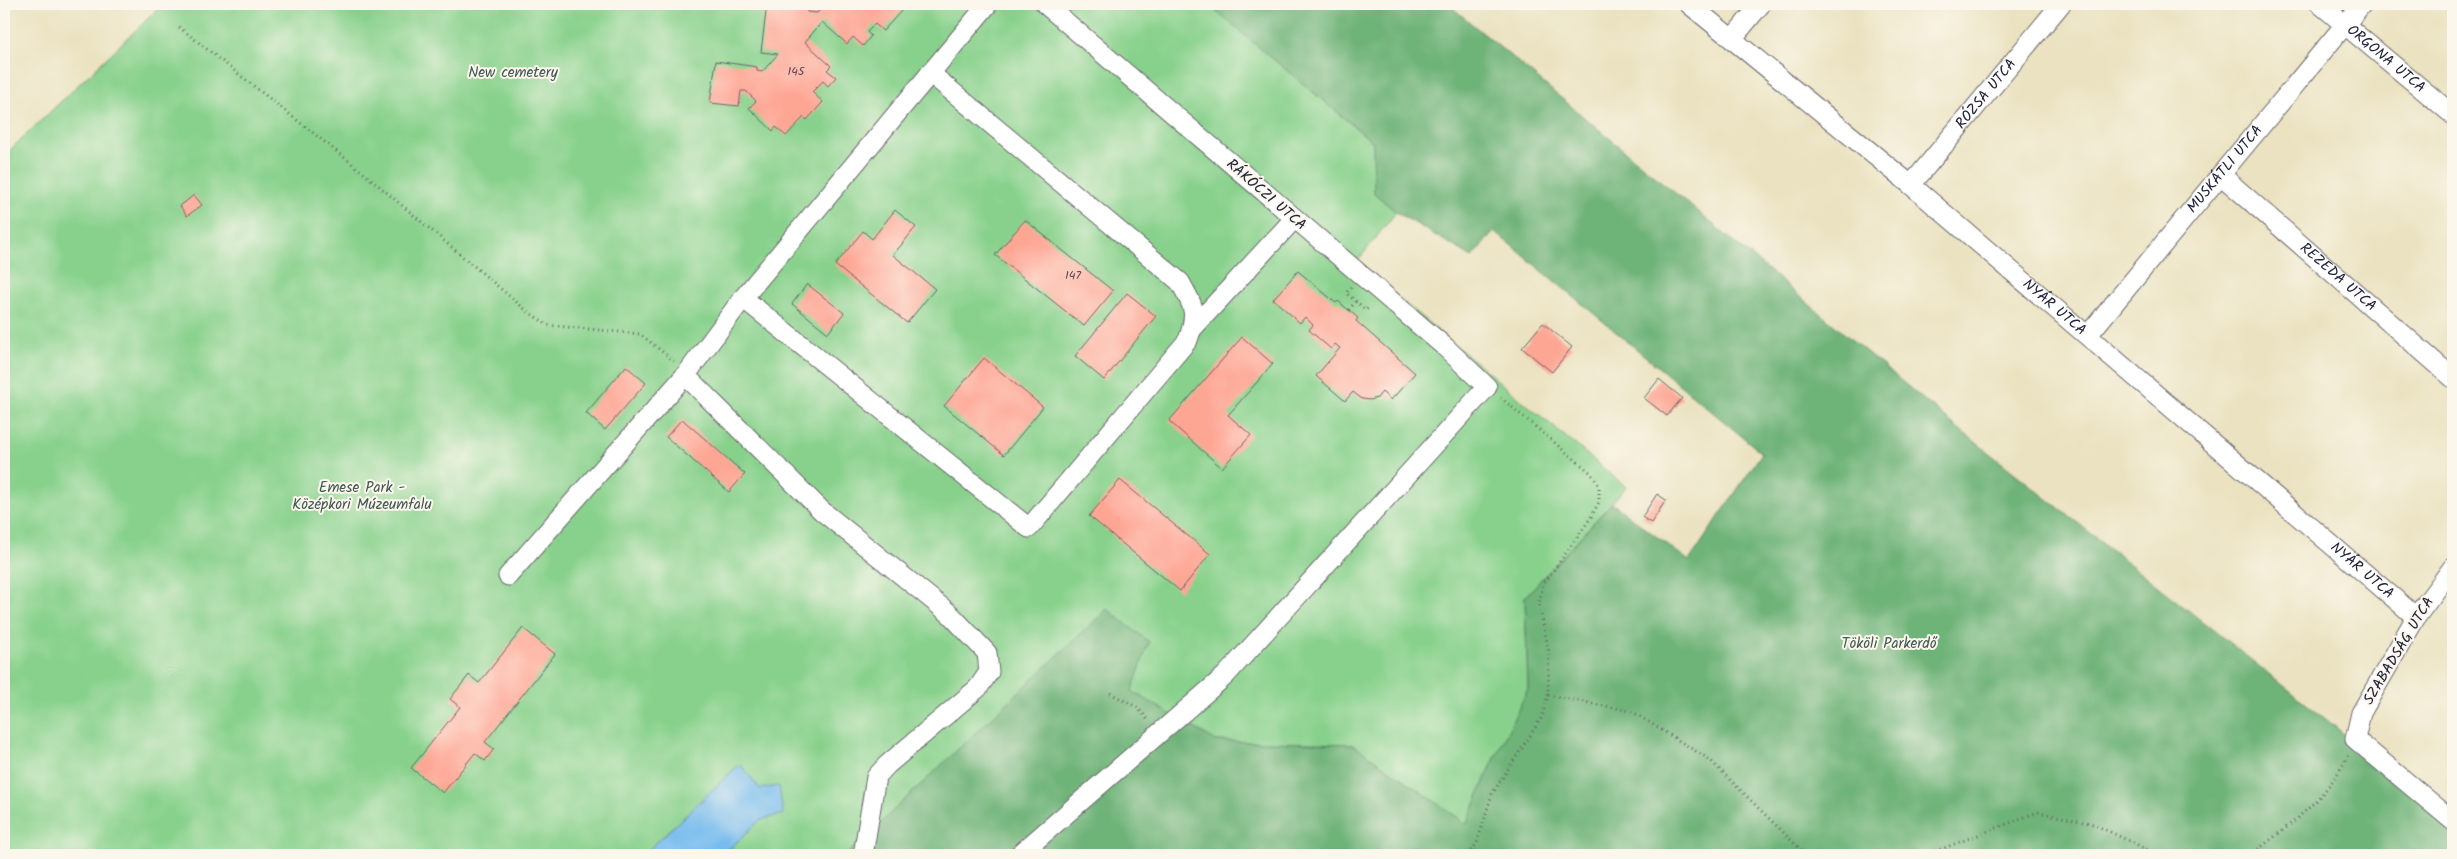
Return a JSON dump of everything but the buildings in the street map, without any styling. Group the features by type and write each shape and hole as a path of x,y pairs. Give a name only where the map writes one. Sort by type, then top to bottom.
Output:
{"street":[{"path":"508,576 690,377 743,298 988,4"},
{"name":"RÁKÓCZI UTCA","path":"1045,4 1445,347 1487,387"},
{"name":"NYÁR UTCA","path":"1690,4 1911,185 2416,617"},
{"path":"1732,39 1761,4"},
{"name":"RÓZSA UTCA","path":"1911,185 2061,4"},
{"name":"ORGONA UTCA","path":"2320,4 2453,115"},
{"name":"MUSKÁTLI UTCA","path":"2088,335 2222,176 2362,4"},
{"path":"743,298 1029,528 1188,340 1195,321 1191,301 1180,282 930,72"},
{"name":"REZEDA UTCA","path":"2222,176 2453,378"},
{"path":"1192,329 1294,219"},
{"path":"690,377 822,511 950,614 987,652 989,672 978,688 887,765 876,777 863,855"},
{"path":"1019,855 1224,676 1487,387"},
{"name":"SZABADSÁG UTCA","path":"2355,739 2361,713 2416,617 2452,570"},
{"path":"2355,739 2453,821"}],"path":[{"path":"179,27 360,170 526,310 547,325 640,334 690,377"},
{"path":"1349,310 1356,301"},
{"path":"1469,855 1477,843 1492,794 1542,717 1548,695 1549,652 1539,604 1543,585 1590,519 1598,502 1598,486 1585,468 1487,387"},
{"path":"1110,693 1138,708 1160,733"},
{"path":"1548,695 1631,710 1710,760 1806,855"},
{"path":"2250,855 2296,822 2341,770 2355,739"},
{"path":"1926,855 2038,812 2093,824 2160,855"}],"green space":[{"path":"163,4 1207,4 1373,142 1374,193 1396,212 1356,263 1626,487 1525,597 1528,689 1486,777 1467,824 1352,744 1216,741 1131,691 1149,642 1107,610 846,855 723,855 760,820 760,789 740,764 643,855 4,855 4,156"},
{"name":"Tököli Parkerdő","path":"1207,4 1448,4 1959,429 2327,720 2453,824 2453,855 846,855 1107,609 1149,642 1132,691 1216,741 1352,744 1467,824 1486,777 1528,689 1525,597 1612,503 1689,561 1762,453 1494,231 1472,257 1396,212 1374,193 1373,142"}],"water":[{"path":"740,764 760,789 779,786 783,814 760,820 723,855 643,855"}],"park label":[{"name":"New cemetery","path":"513,73"},
{"name":"Emese Park - Középkori Múzeumfalu","path":"362,496"}]}
